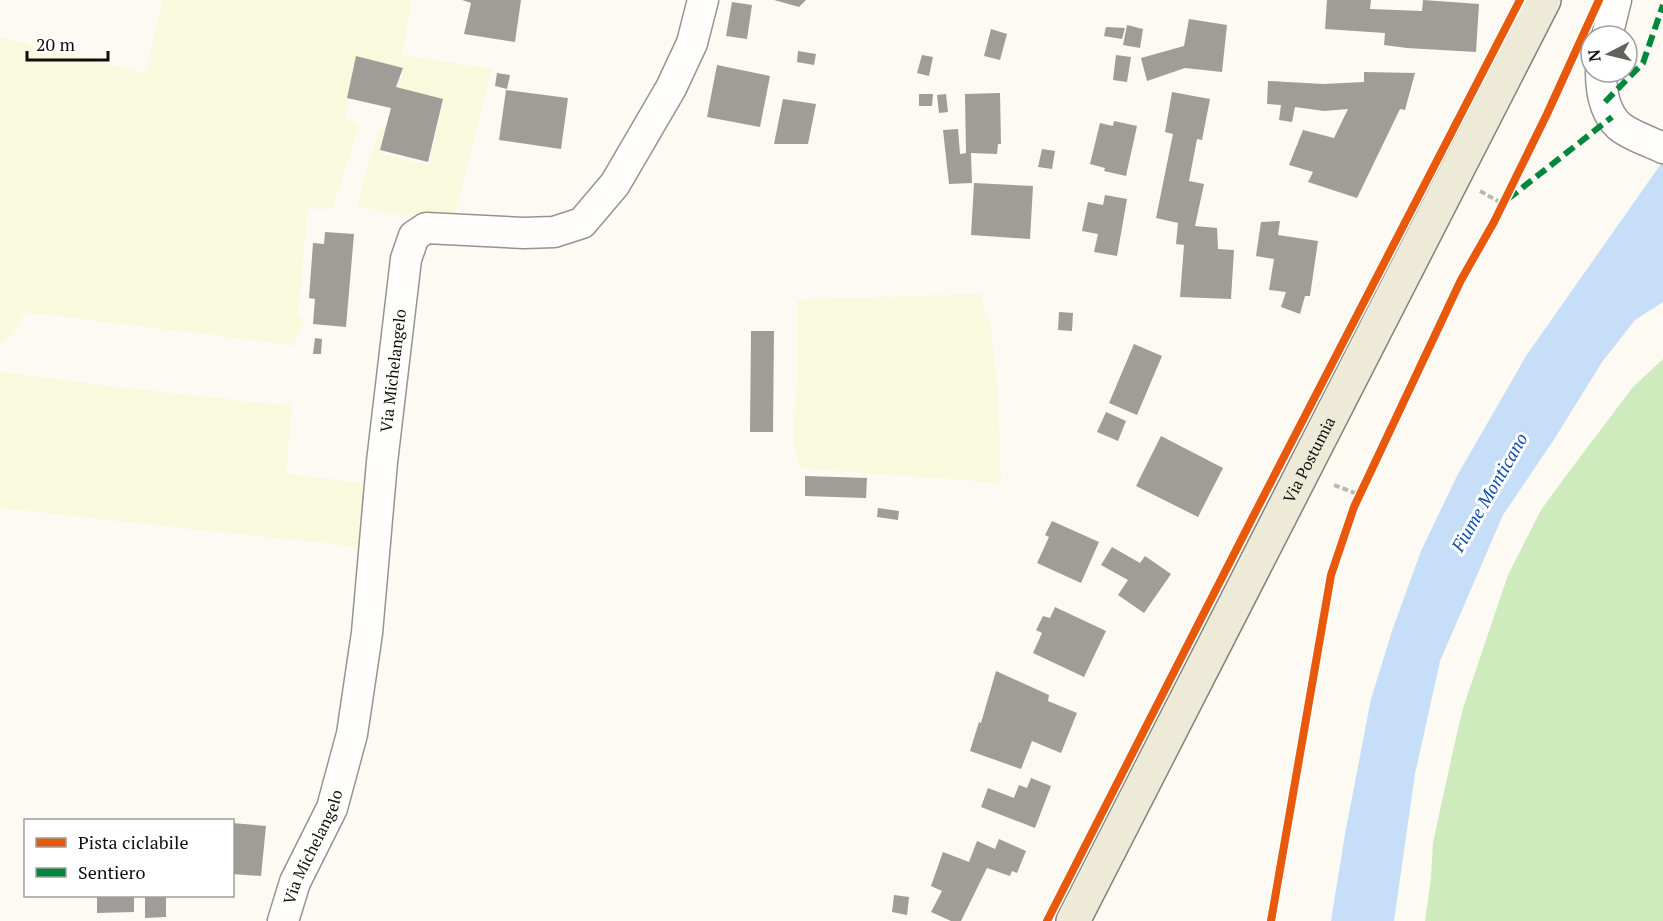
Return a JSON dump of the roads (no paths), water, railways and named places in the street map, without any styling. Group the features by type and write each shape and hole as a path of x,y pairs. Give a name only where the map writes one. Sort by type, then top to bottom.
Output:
{"main road":[{"name":"Via Postumia","path":"1073,921 1544,0"}],"street":[{"name":"Via Michelangelo","path":"283,921 295,882 332,808 352,734 367,633 382,462 406,259 414,236 426,228 524,233 554,232 582,223 615,184 671,88 692,42 703,0"},
{"path":"1610,24 1616,0"},
{"path":"1601,84 1605,102 1620,127 1663,148"}],"water":[{"name":"Fiume Monticano","path":"1663,161 1663,302 1635,320 1602,362 1555,438 1503,515 1440,661 1415,774 1394,921 1331,921 1371,699 1393,628 1421,551 1457,476 1526,356"}]}
